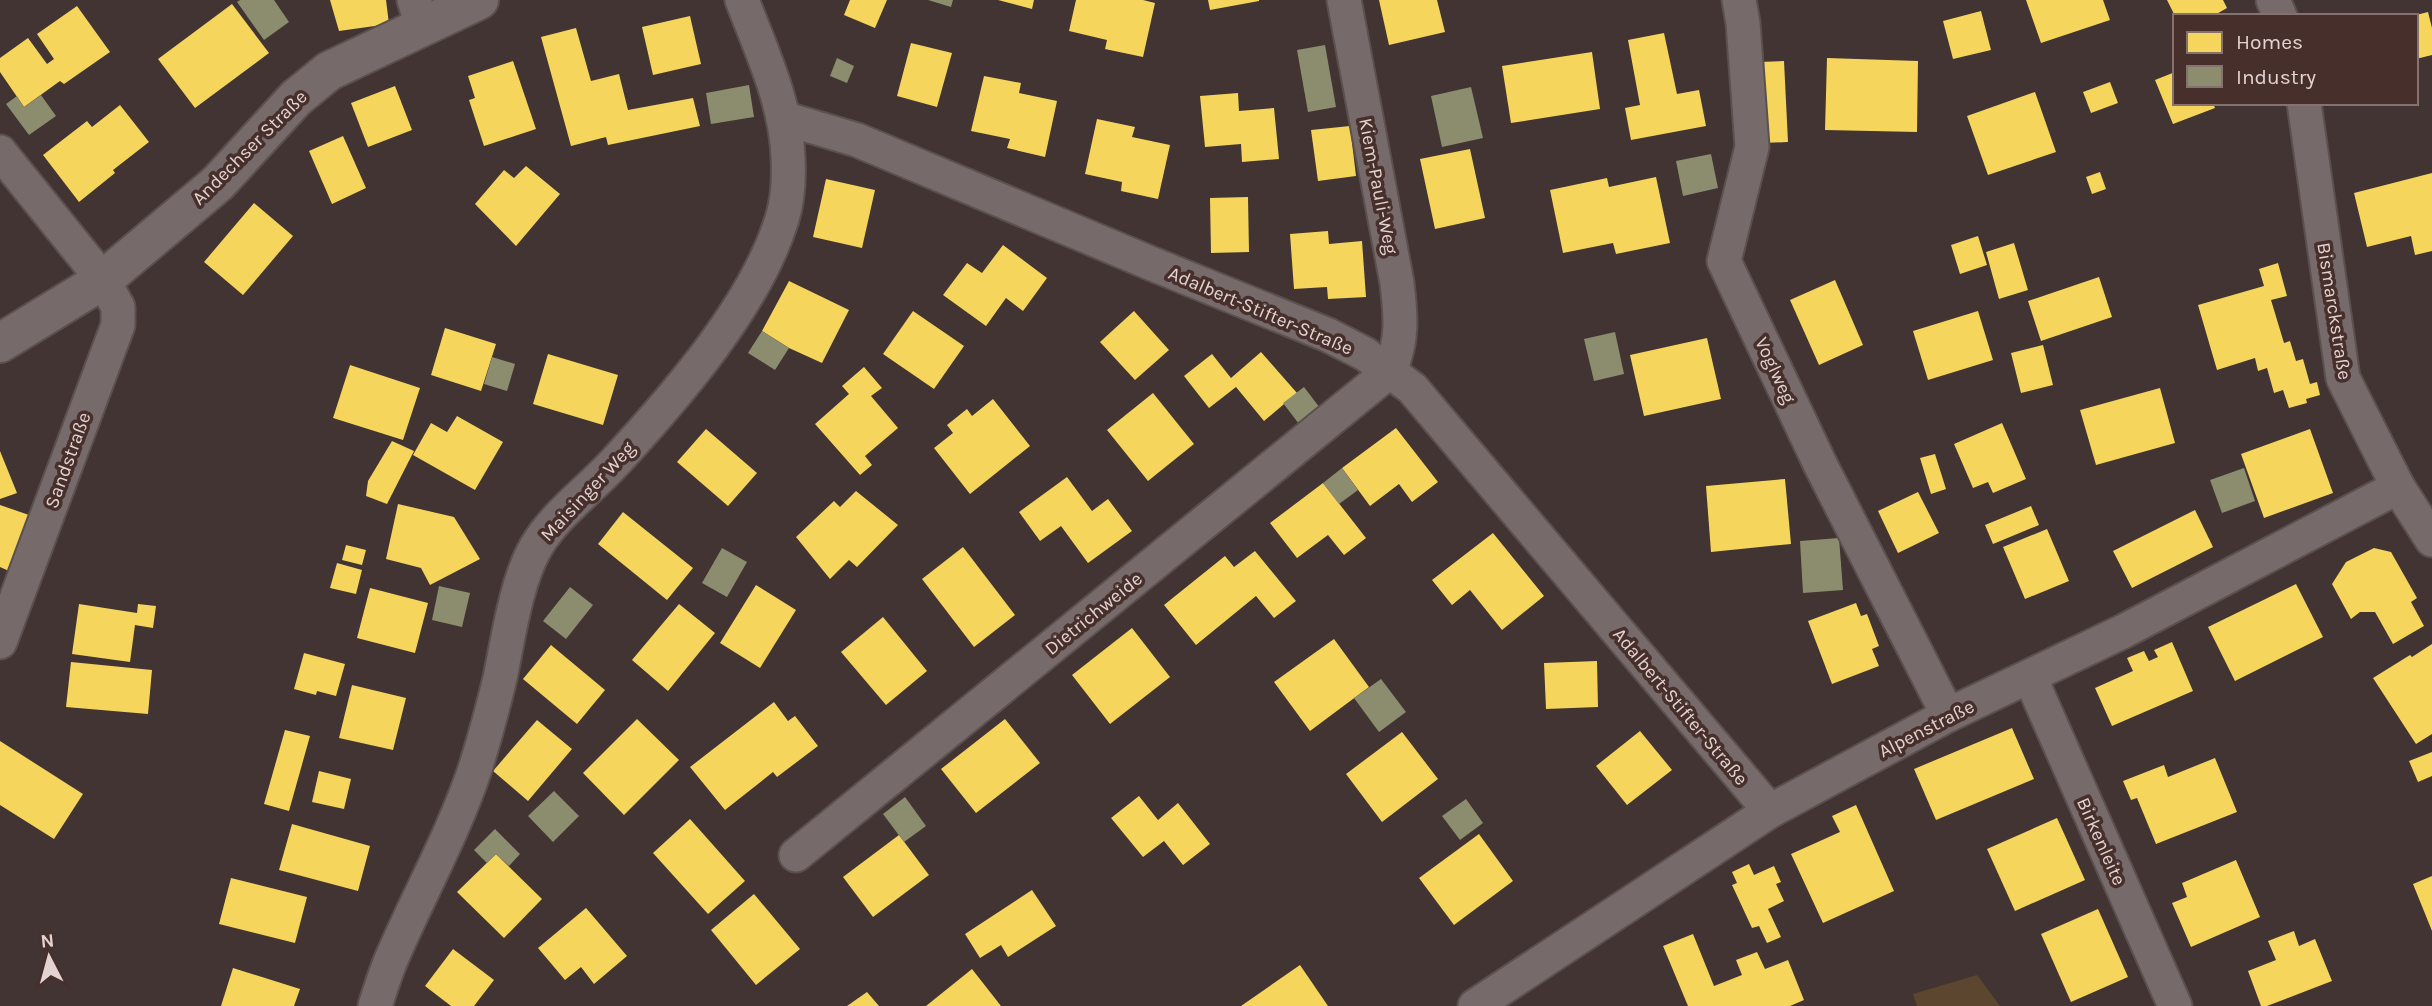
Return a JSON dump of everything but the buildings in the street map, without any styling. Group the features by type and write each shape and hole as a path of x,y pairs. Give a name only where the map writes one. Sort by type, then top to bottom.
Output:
{"street":[{"name":"Andechser Straße","path":"0,343 103,280 218,183 296,98 329,71 418,13 480,0"},
{"name":"Maisinger Weg","path":"375,1006 392,956 439,858 475,767 499,681 510,627 535,548 679,390 726,327 760,272 783,218 788,157 783,118 770,74 741,0"},
{"name":"Kiem-Pauli-Weg","path":"1344,0 1397,283 1401,321 1398,350 1390,371"},
{"name":"Voglweg","path":"1739,0 1744,23 1752,147 1724,261 1821,466 1948,715"},
{"name":"Bismarckstraße","path":"2304,105 2343,378 2398,487 2432,540"},
{"name":"Adalbert-Stifter-Straße","path":"783,118 857,140 1328,335 1365,354 1390,371 1421,399 1770,811"},
{"name":"Sandstraße","path":"0,152 103,280 118,307 118,325 0,642"},
{"name":"Dietrichweide","path":"796,855 1390,371"},
{"name":"Alpenstraße","path":"1475,1006 1770,811 1948,715 2124,631 2398,487"},
{"name":"Birkenleite","path":"2029,677 2175,1006"}],"shaded area":[{"path":"1977,975 2000,1006 1917,1006 1913,994"}]}
